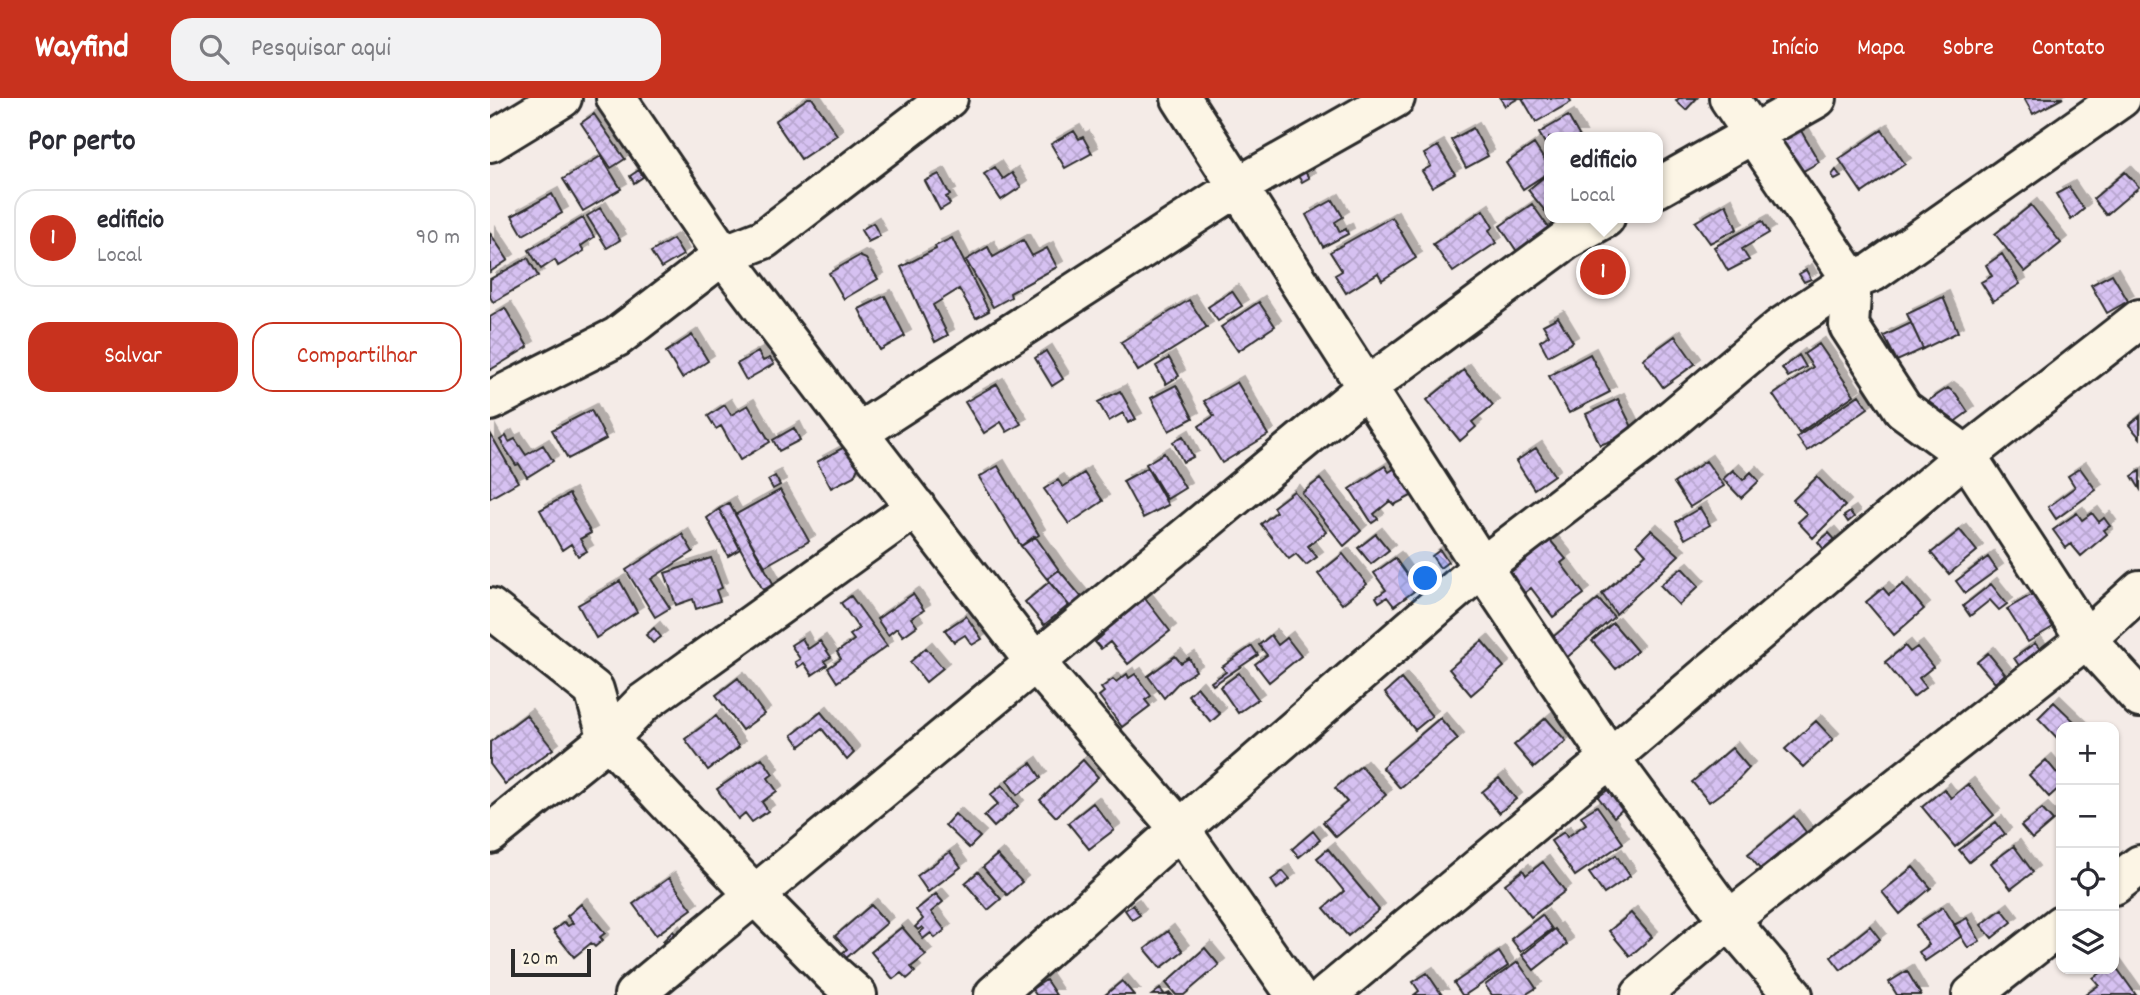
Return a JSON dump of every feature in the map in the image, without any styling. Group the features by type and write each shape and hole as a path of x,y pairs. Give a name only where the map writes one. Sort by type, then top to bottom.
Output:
{"street":[{"path":"490,142 562,98"},
{"path":"616,98 723,255 1034,661 1180,829 1296,995"},
{"path":"490,401 617,337 723,255 764,239 948,98"},
{"path":"1181,98 1482,566 1610,758 1729,920 1793,995"},
{"path":"858,433 1239,186 1395,98"},
{"path":"1729,98 1852,279 1849,326 1903,409 1966,455 2086,639 2140,698"},
{"path":"1663,185 1817,98"},
{"path":"994,995 1482,566 1644,443 1780,328 1852,279 1873,272 2121,98"},
{"path":"634,995 1367,387 1566,240 1596,223"},
{"path":"1327,995 1966,455 2140,319"},
{"path":"490,834 608,739 643,703 916,507"},
{"path":"1641,995 1729,920 2086,639 2140,590"},
{"path":"490,608 594,690 608,739 754,894 833,974 858,995"},
{"path":"2119,881 2140,865"},
{"path":"1972,995 2056,929"}],"building":[{"path":"808,98 812,98 837,135 801,159 775,121"},
{"path":"1500,98 1519,98 1505,106"},
{"path":"1522,98 1569,98 1571,102 1536,122"},
{"path":"1679,98 1697,98 1686,110 1676,101"},
{"path":"2024,98 2063,98 2033,114"},
{"path":"594,114 625,159 611,168 581,123"},
{"path":"1568,116 1577,132 1544,132 1544,142 1539,133"},
{"path":"1473,128 1488,156 1466,168 1451,140"},
{"path":"1800,129 1819,162 1798,174 1780,140"},
{"path":"1882,130 1905,164 1862,193 1839,159"},
{"path":"1074,131 1079,139 1083,137 1092,153 1065,168 1051,144"},
{"path":"1534,144 1544,159 1544,175 1523,189 1506,163"},
{"path":"1438,146 1455,174 1432,187 1422,171 1431,166 1424,154"},
{"path":"601,156 621,189 583,211 563,179"},
{"path":"1300,164 1309,178 1302,182 1293,169"},
{"path":"995,167 1003,179 1012,173 1021,187 1001,200 984,174"},
{"path":"639,170 643,177 634,183 630,176"},
{"path":"1836,170 1841,177 1835,180 1832,175"},
{"path":"2125,172 2139,187 2106,215 2093,199"},
{"path":"939,174 950,195 946,197 950,204 940,210 925,181"},
{"path":"1544,177 1544,210 1528,190"},
{"path":"2069,187 2084,209 2071,220 2056,194"},
{"path":"552,194 562,213 523,235 512,216"},
{"path":"1333,200 1343,217 1335,222 1340,232 1346,229 1348,234 1323,247 1306,215"},
{"path":"1532,204 1551,231 1518,253 1500,226"},
{"path":"1726,204 1737,229 1710,243 1695,222"},
{"path":"2031,205 2061,243 2025,272 1995,234"},
{"path":"600,208 620,240 607,248 587,216"},
{"path":"1483,210 1493,227 1489,230 1496,243 1453,272 1433,244"},
{"path":"1392,217 1416,258 1382,280 1378,273 1346,293 1335,275 1342,271 1330,252"},
{"path":"583,218 594,237 581,246 584,251 558,266 555,260 541,269 529,250"},
{"path":"1762,221 1769,233 1742,249 1749,260 1728,271 1714,247"},
{"path":"873,223 880,236 868,242 861,230"},
{"path":"490,233 508,260 490,272"},
{"path":"952,238 989,311 976,318 959,289 933,305 948,335 935,342 901,267"},
{"path":"673,239 683,255 661,268 651,252"},
{"path":"1023,240 1032,256 1047,248 1057,267 1010,293 1011,297 993,307 966,260 988,247 993,257"},
{"path":"2002,254 2020,284 1993,301 1981,282 1992,276 1986,265"},
{"path":"859,256 866,259 878,279 844,299 829,273"},
{"path":"528,258 538,276 493,302 490,297 490,279"},
{"path":"1806,270 1811,279 1804,282 1799,274"},
{"path":"2112,274 2128,301 2107,313 2091,285"},
{"path":"1232,291 1242,306 1218,321 1208,307"},
{"path":"885,296 905,336 880,350 859,309"},
{"path":"1943,297 1958,332 1923,349 1907,314"},
{"path":"1189,300 1207,328 1138,371 1121,342"},
{"path":"1259,302 1275,326 1238,351 1221,327"},
{"path":"505,308 528,347 490,370 490,317"},
{"path":"1558,317 1573,342 1548,356 1540,341 1549,335 1543,325"},
{"path":"1911,323 1923,349 1897,361 1884,336"},
{"path":"692,335 708,361 682,378 666,352"},
{"path":"1675,336 1695,364 1663,387 1643,359"},
{"path":"1819,344 1854,395 1799,433 1773,395 1813,367 1804,354"},
{"path":"1046,351 1063,379 1052,386 1035,358"},
{"path":"758,352 763,361 770,358 774,364 746,380 737,364"},
{"path":"1590,354 1610,392 1569,413 1549,376"},
{"path":"1799,355 1806,367 1788,377 1782,368"},
{"path":"1169,358 1179,376 1166,384 1156,366"},
{"path":"1464,370 1493,405 1472,422 1476,427 1460,441 1427,400"},
{"path":"1237,382 1268,435 1222,463 1199,426 1214,416 1204,401"},
{"path":"997,384 1021,424 1007,432 1001,422 984,433 965,402"},
{"path":"1176,385 1193,418 1169,431 1151,398"},
{"path":"1948,388 1956,394 1968,412 1949,426 1928,401"},
{"path":"1120,391 1136,419 1128,423 1123,413 1109,421 1098,402"},
{"path":"1859,395 1868,408 1807,451 1797,437"},
{"path":"1618,399 1636,435 1626,435 1600,445 1586,414"},
{"path":"725,405 731,415 748,405 770,442 740,460 721,426 716,429 708,416"},
{"path":"591,410 606,439 568,459 552,430"},
{"path":"2140,416 2140,438 2129,425"},
{"path":"794,428 800,440 779,451 773,440"},
{"path":"490,433 518,482 490,498"},
{"path":"506,436 509,442 515,439 526,455 543,445 553,461 527,477 500,440"},
{"path":"1183,436 1193,457 1183,462 1173,442"},
{"path":"846,446 858,467 854,476 831,488 817,462"},
{"path":"1536,448 1554,475 1534,489 1516,461"},
{"path":"1164,453 1185,488 1167,499 1146,464"},
{"path":"1706,461 1724,486 1690,507 1674,483"},
{"path":"998,466 1039,535 1021,546 979,477"},
{"path":"1385,466 1389,472 1397,467 1413,495 1394,505 1390,501 1374,514 1378,519 1372,523 1350,489"},
{"path":"1147,468 1168,505 1143,518 1123,481"},
{"path":"2080,468 2096,490 2056,519 2048,507 2075,487 2068,476"},
{"path":"1733,470 1743,480 1751,472 1759,481 1741,498 1723,479"},
{"path":"2140,471 2140,489 2132,476"},
{"path":"1084,473 1103,501 1069,524 1044,489 1058,480 1063,487"},
{"path":"775,476 780,485 773,489 768,480"},
{"path":"1817,477 1845,506 1813,538 1798,522 1807,514 1793,500"},
{"path":"1320,479 1361,531 1344,546 1302,493"},
{"path":"780,490 809,541 765,566 735,515"},
{"path":"1294,491 1326,532 1308,546 1317,557 1306,565 1296,554 1289,559 1261,524 1276,512 1273,507"},
{"path":"569,494 591,533 580,539 587,551 578,556 571,544 562,550 540,510"},
{"path":"729,503 774,585 763,590 719,509"},
{"path":"1700,508 1710,525 1685,539 1676,522"},
{"path":"719,509 740,549 728,556 707,518"},
{"path":"1850,512 1854,517 1848,522 1844,516"},
{"path":"2077,513 2082,520 2092,513 2099,522 2104,518 2110,526 2104,530 2107,534 2081,556 2071,544 2066,548 2053,530"},
{"path":"1651,530 1679,555 1616,614 1602,594 1646,554 1637,544"},
{"path":"1960,530 1977,551 1949,574 1931,553"},
{"path":"1829,533 1838,543 1826,552 1818,542"},
{"path":"682,534 693,552 651,579 670,608 655,617 626,570"},
{"path":"1376,534 1389,550 1371,564 1358,548"},
{"path":"1035,536 1059,570 1047,579 1021,546"},
{"path":"1550,540 1566,559 1561,563 1584,594 1553,617 1531,588 1522,595 1506,576"},
{"path":"1440,550 1448,562 1440,568 1432,556"},
{"path":"1343,554 1367,584 1342,604 1318,574"},
{"path":"1988,557 1997,570 1965,593 1956,581"},
{"path":"711,558 722,588 716,590 720,601 696,609 693,599 676,605 665,573"},
{"path":"1395,558 1417,589 1394,606 1387,597 1379,602 1376,597 1386,590 1374,573"},
{"path":"1682,568 1699,586 1679,605 1660,585"},
{"path":"1059,570 1084,600 1073,610 1047,579"},
{"path":"620,581 637,612 596,638 578,605"},
{"path":"1049,582 1069,605 1044,625 1025,602"},
{"path":"1903,584 1924,609 1894,635 1866,602 1883,588 1889,595"},
{"path":"1991,584 2007,604 1999,610 1990,600 1970,616 1963,606"},
{"path":"913,594 924,610 911,618 917,626 903,636 897,628 888,635 877,619"},
{"path":"2033,594 2053,627 2028,642 2007,609"},
{"path":"851,596 887,646 837,682 828,668 841,659 837,652 854,640 850,635 859,629 841,603"},
{"path":"1143,596 1170,631 1128,664 1110,642 1101,649 1095,642 1103,635 1099,631"},
{"path":"1598,599 1614,617 1564,660 1548,641"},
{"path":"966,616 982,639 972,645 965,635 954,642 945,630"},
{"path":"1613,623 1637,651 1616,669 1592,641"},
{"path":"654,628 661,637 653,643 646,635"},
{"path":"1271,635 1278,645 1287,638 1301,656 1269,682 1255,664 1267,655 1259,645"},
{"path":"802,638 808,649 820,641 831,657 824,661 827,665 812,675 804,663 798,667 795,662 800,659 791,645"},
{"path":"1482,641 1504,667 1471,695 1449,669"},
{"path":"2035,643 2042,652 2020,667 2014,658"},
{"path":"1252,646 1258,655 1213,685 1211,682 1226,672 1222,667"},
{"path":"1905,646 1910,652 1917,647 1933,667 1919,678 1926,687 1913,697 1885,662"},
{"path":"926,648 943,668 926,682 910,662"},
{"path":"1988,653 2005,674 1995,683 1977,662"},
{"path":"1175,656 1181,663 1189,658 1196,671 1180,681 1164,698 1148,676"},
{"path":"1239,673 1258,699 1238,713 1220,687"},
{"path":"1127,674 1129,678 1135,674 1151,696 1145,700 1150,706 1122,727 1099,696 1104,692 1101,688 1113,679 1116,682"},
{"path":"738,678 764,714 742,730 716,695"},
{"path":"1401,679 1432,716 1415,730 1385,693"},
{"path":"1197,687 1220,714 1211,722 1188,695"},
{"path":"2054,702 2075,722 2056,722 2056,737 2038,718"},
{"path":"821,712 854,753 847,760 822,729 800,746 792,735"},
{"path":"526,715 553,749 505,784 490,764 490,742"},
{"path":"716,716 739,747 708,770 685,739"},
{"path":"1440,718 1458,739 1400,788 1382,767"},
{"path":"1546,718 1566,741 1534,768 1514,745"},
{"path":"1816,721 1833,739 1803,767 1785,749"},
{"path":"1732,748 1749,768 1735,783 1709,802 1692,782"},
{"path":"762,758 773,774 768,778 777,791 762,802 768,811 752,822 745,813 738,819 717,789"},
{"path":"1083,760 1098,777 1056,817 1040,800"},
{"path":"2046,760 2056,772 2056,791 2049,797 2029,775"},
{"path":"1031,763 1041,778 1017,795 1007,780"},
{"path":"1361,766 1386,795 1336,837 1323,822 1347,802 1335,788"},
{"path":"1499,778 1516,799 1499,813 1482,792"},
{"path":"1968,784 1994,815 1955,847 1922,807 1944,789 1951,798"},
{"path":"1002,785 1018,806 994,827 984,816 998,804 990,795"},
{"path":"1609,789 1624,808 1614,817 1598,797"},
{"path":"1093,803 1114,830 1089,849 1068,823"},
{"path":"1597,806 1623,843 1575,876 1551,841 1564,832 1567,837 1586,824 1581,816"},
{"path":"2042,809 2053,821 2032,839 2021,826"},
{"path":"955,814 980,837 969,848 945,825"},
{"path":"1794,816 1806,832 1760,869 1748,854"},
{"path":"1996,822 2005,834 1969,862 1959,850"},
{"path":"1313,831 1320,840 1299,857 1292,849"},
{"path":"2014,846 2033,872 2011,889 1991,863"},
{"path":"1328,849 1379,910 1348,936 1324,908 1344,891 1317,858"},
{"path":"950,852 961,867 928,892 917,876"},
{"path":"997,855 1022,882 1007,895 983,867"},
{"path":"1616,855 1630,876 1604,894 1589,873"},
{"path":"1543,862 1565,891 1531,917 1505,884 1523,870 1526,875"},
{"path":"1913,867 1931,888 1900,914 1882,892"},
{"path":"1283,871 1290,879 1277,889 1271,880"},
{"path":"978,872 1001,899 988,910 965,883"},
{"path":"669,878 692,909 656,935 633,904"},
{"path":"936,894 943,902 931,912 945,930 935,938 931,933 923,939 919,933 924,929 922,927 918,930 915,927 923,919 916,910"},
{"path":"581,904 605,933 600,937 603,940 595,947 591,943 574,957 553,931 564,922 568,926 573,923 567,916"},
{"path":"871,905 887,923 845,959 841,954 847,949 835,936"},
{"path":"1133,905 1140,915 1132,920 1125,910"},
{"path":"1943,907 1962,936 1925,961 1919,952 1929,945 1916,925"},
{"path":"2002,909 2012,922 1992,938 1981,925"},
{"path":"1631,913 1652,937 1630,956 1609,931"},
{"path":"1542,915 1552,929 1521,952 1511,939"},
{"path":"1967,918 1980,941 1968,948 1954,925"},
{"path":"1870,926 1880,939 1841,970 1831,957"},
{"path":"902,927 926,955 911,967 915,972 907,979 901,973 893,979 871,952"},
{"path":"1555,929 1567,944 1534,970 1522,955"},
{"path":"673,931 680,940 670,949 663,941"},
{"path":"1168,931 1183,951 1161,968 1145,949"},
{"path":"1205,948 1219,965 1184,995 1176,995 1166,983"},
{"path":"1499,952 1508,966 1462,995 1454,983"},
{"path":"1518,962 1536,988 1525,995 1492,995 1485,985"},
{"path":"1907,971 1921,995 1897,995 1889,982"},
{"path":"2119,971 2136,995 2085,995 2099,985 2093,978 2099,974 2119,974"},
{"path":"1427,973 1442,995 1414,995 1419,991 1413,982"},
{"path":"1046,980 1056,995 1036,995 1032,989"},
{"path":"1122,981 1134,995 1105,995"},
{"path":"1160,989 1165,995 1152,995"}],"place":[{"name":"edificio","path":"1603,272"}]}
